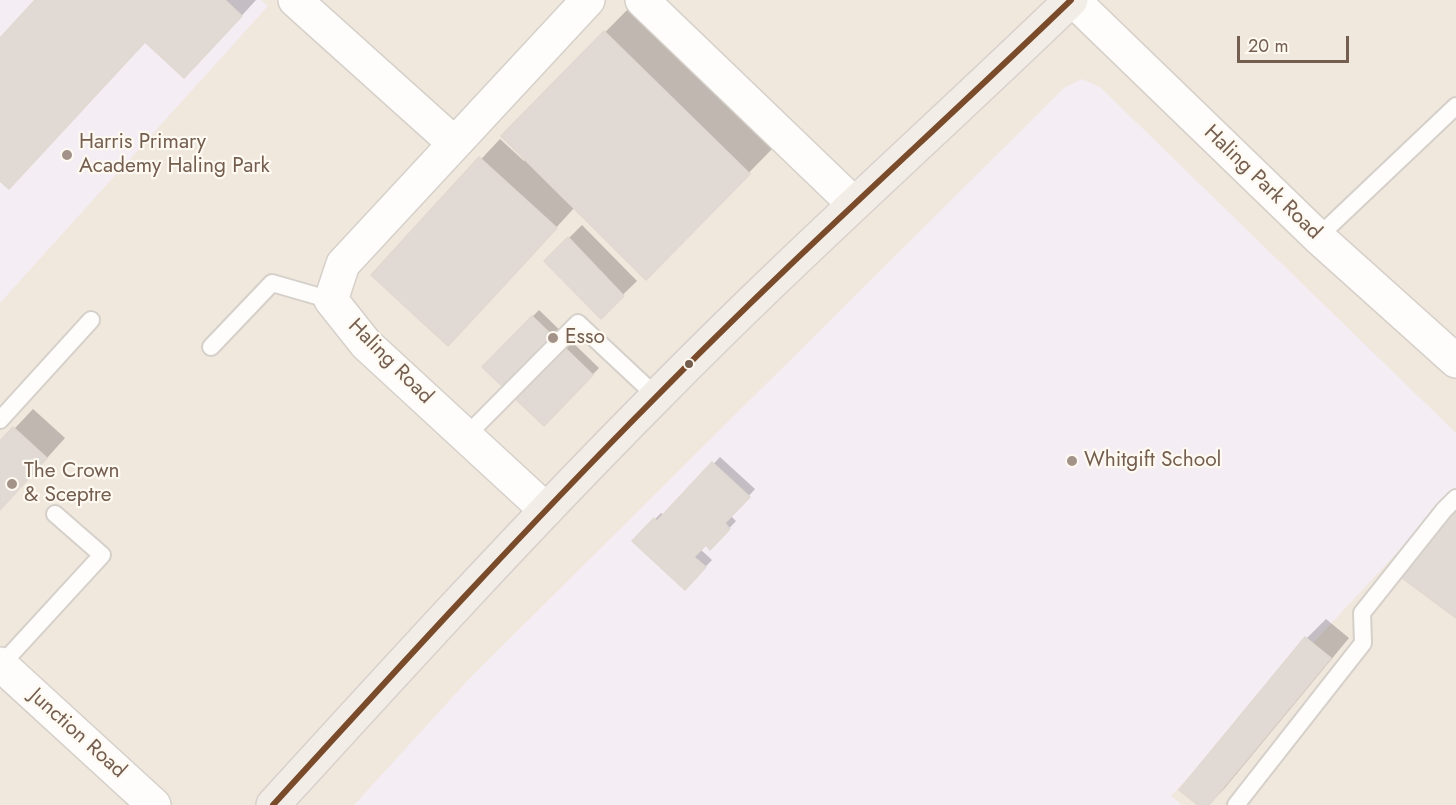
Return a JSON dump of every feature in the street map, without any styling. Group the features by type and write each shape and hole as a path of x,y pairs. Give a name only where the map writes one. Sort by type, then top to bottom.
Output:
{"main road":[{"path":"273,805 546,510 656,396 854,204 1072,0"}],"street":[{"path":"295,0 454,143"},
{"name":"Haling Road","path":"546,510 366,344 331,300 343,264 588,0"},
{"path":"642,0 854,204"},
{"name":"Haling Park Road","path":"1072,0 1318,237 1456,361"},
{"name":"Junction Road","path":"2,670 154,805"}],"lane":[{"path":"1318,237 1456,106"},
{"path":"211,347 272,283 331,300"},
{"path":"0,420 91,320"},
{"path":"466,436 578,323 656,396"},
{"path":"1236,805 1363,643 1362,614 1456,498"},
{"path":"2,670 102,555 55,514"}],"shaded area":[{"path":"0,0 1456,0 1456,805 0,805"},
{"name":"Harris Primary Academy Haling Park","path":"0,0 261,0 268,6 0,303"},
{"name":"Whitgift School","path":"1082,79 1100,87 1456,433 1456,489 1171,796 1182,805 354,805 469,679 1064,88"}],"building":[{"path":"35,0 225,0 242,16 184,78 145,42 9,189 0,181 0,38"},
{"path":"604,31 750,174 646,280 501,136"},
{"path":"479,157 557,228 448,346 371,275"},
{"path":"568,237 624,296 601,319 544,261"},
{"path":"532,316 593,375 544,426 482,367"},
{"name":"The Crown & Sceptre","path":"13,427 47,458 0,510 0,441"},
{"path":"712,462 750,497 725,523 730,529 710,550 706,545 694,557 706,567 685,590 632,541 654,518 657,521"},
{"path":"1454,510 1456,511 1456,618 1402,578"},
{"path":"1305,637 1331,658 1209,805 1198,805 1179,790"}],"transit line":[{"path":"273,805 414,651 655,398 809,247 1071,0"}],"place":[{"name":"Harris Primary Academy Haling Park","path":"67,155"},
{"name":"Esso","path":"553,338"},
{"name":"Whitgift School","path":"1072,461"},
{"name":"The Crown & Sceptre","path":"12,484"}]}
